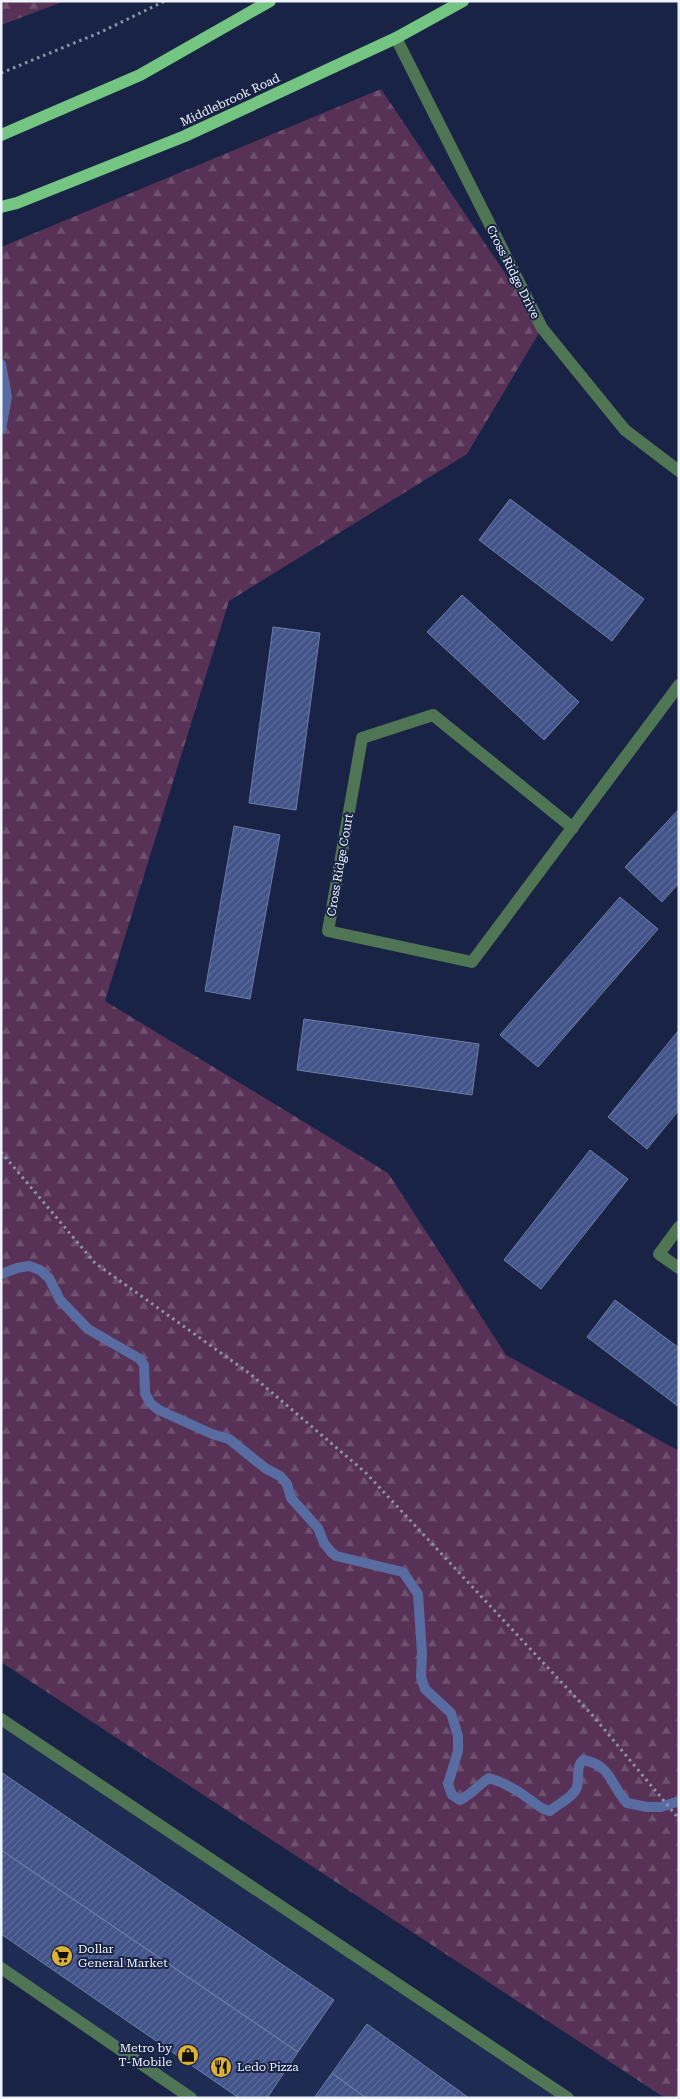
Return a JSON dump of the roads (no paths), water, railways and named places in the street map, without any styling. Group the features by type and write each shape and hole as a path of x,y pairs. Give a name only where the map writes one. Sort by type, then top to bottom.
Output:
{"main road":[{"path":"1,135 140,75 270,1"},
{"name":"Middlebrook Road","path":"1,207 17,203 185,136 396,38 463,1"}],"street":[{"name":"Cross Ridge Drive","path":"396,38 542,328 624,430 679,471"},
{"name":"Cross Ridge Court","path":"572,828 433,715 362,738 328,932 472,962 679,685"},
{"path":"679,1227 659,1254 679,1268"},
{"path":"1,1719 568,2098"},
{"path":"1,1968 191,2098"}],"waterway":[{"path":"1,364 7,397 1,429"},
{"path":"1,1274 29,1266 40,1270 49,1278 60,1300 88,1329 140,1359 144,1365 145,1393 150,1403 159,1410 212,1434 229,1439 265,1468 280,1476 287,1484 291,1498 318,1528 324,1543 336,1556 403,1572 418,1594 422,1653 421,1677 425,1689 451,1713 458,1736 458,1751 448,1784 452,1795 460,1800 489,1778 520,1792 541,1808 550,1811 575,1791 578,1783 578,1769 583,1760 600,1766 610,1777 627,1803 647,1807 661,1807 679,1801"}],"place":[{"name":"Dollar General Market","path":"62,1956"},
{"name":"Metro by T-Mobile","path":"188,2055"},
{"name":"Ledo Pizza","path":"221,2067"}]}
